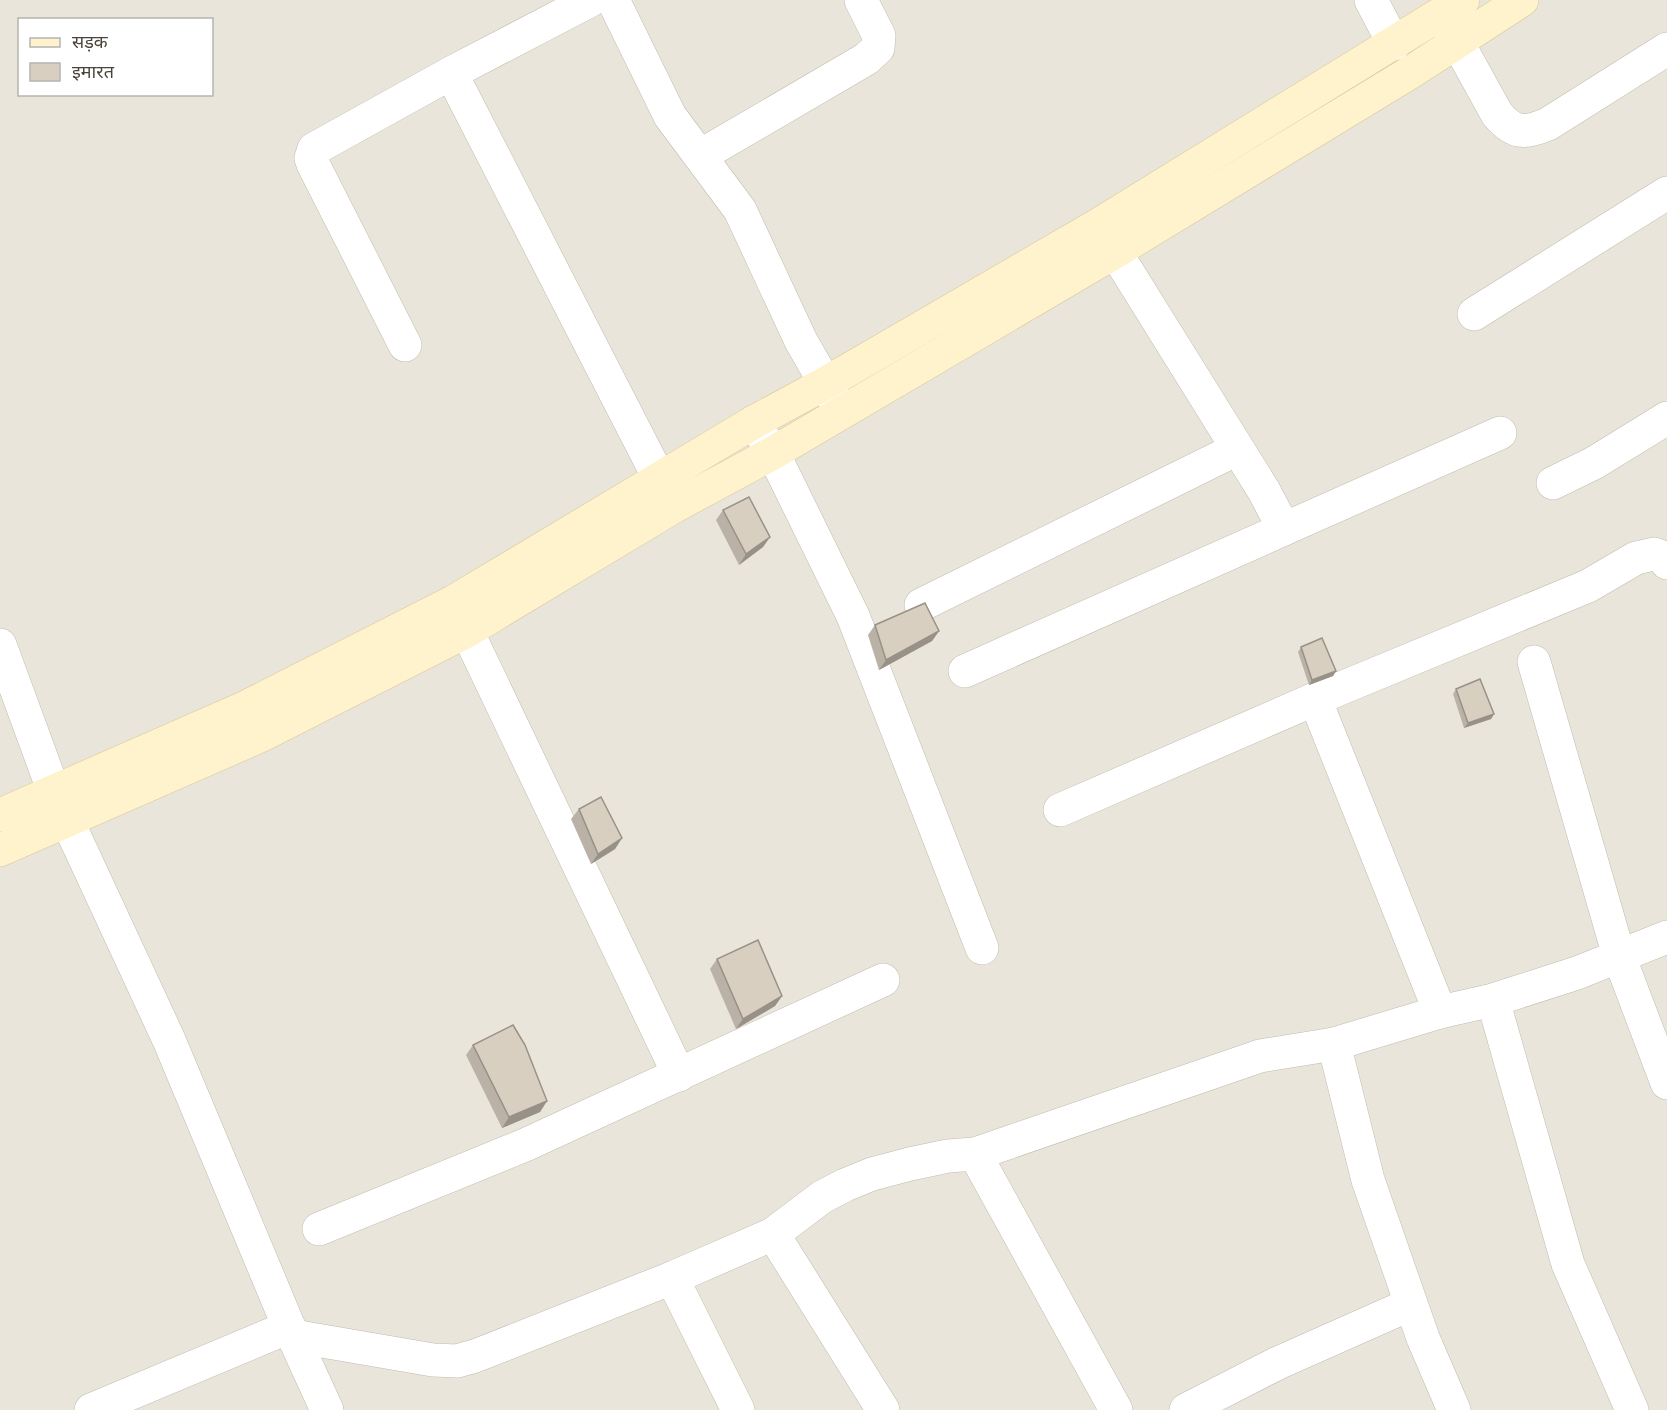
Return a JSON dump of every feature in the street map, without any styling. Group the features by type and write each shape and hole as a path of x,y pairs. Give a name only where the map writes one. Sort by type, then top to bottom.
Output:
{"street":[{"path":"405,345 311,158 314,149 451,73 591,0"},
{"path":"613,0 669,116 740,210 801,341 842,412"},
{"path":"700,156 866,59 874,52 878,48 879,36 861,0"},
{"path":"1371,0 1394,44"},
{"path":"0,850 260,736 467,630 675,506 773,453 1115,252 1458,42 1522,0"},
{"path":"0,815 246,707 453,602 754,422 826,383 1098,225 1452,7 1458,42 1497,114 1507,126 1516,130 1529,131 1548,124 1667,49"},
{"path":"451,73 659,478"},
{"path":"1474,314 1667,193"},
{"path":"1098,225 1264,492 1284,529"},
{"path":"1554,483 1594,463 1667,418"},
{"path":"754,422 773,453 853,616 982,948"},
{"path":"965,672 1500,433"},
{"path":"921,605 1237,450"},
{"path":"1060,810 1315,699 1588,586 1636,558 1654,554 1662,557 1667,563"},
{"path":"453,602 679,1075"},
{"path":"0,645 54,792 169,1040 291,1332 327,1410"},
{"path":"1534,662 1619,956 1667,1083"},
{"path":"1315,699 1440,1012"},
{"path":"91,1410 291,1332 384,1353 433,1360 457,1361 475,1356 672,1278 773,1234 822,1197 872,1174 948,1156 975,1154 1260,1056 1334,1044 1440,1012 1493,1000 1577,973 1667,937"},
{"path":"319,1229 525,1145 883,980"},
{"path":"1493,1000 1568,1264 1632,1410"},
{"path":"1334,1044 1368,1180 1423,1338 1454,1410"},
{"path":"975,1154 1116,1410"},
{"path":"773,1234 883,1410"},
{"path":"672,1278 738,1410"},
{"path":"1186,1410 1278,1363 1411,1304"}],"shaded area":[{"path":"0,0 1667,0 1667,1410 0,1410"}],"building":[{"path":"749,497 770,537 746,554 723,510"},
{"path":"925,603 939,631 886,660 875,625"},
{"path":"1322,638 1336,671 1312,680 1301,647"},
{"path":"1480,679 1494,714 1468,723 1456,689"},
{"path":"601,797 622,838 598,854 579,809"},
{"path":"758,940 782,996 743,1019 717,959"},
{"path":"513,1025 525,1045 547,1101 509,1117 473,1045"}]}
